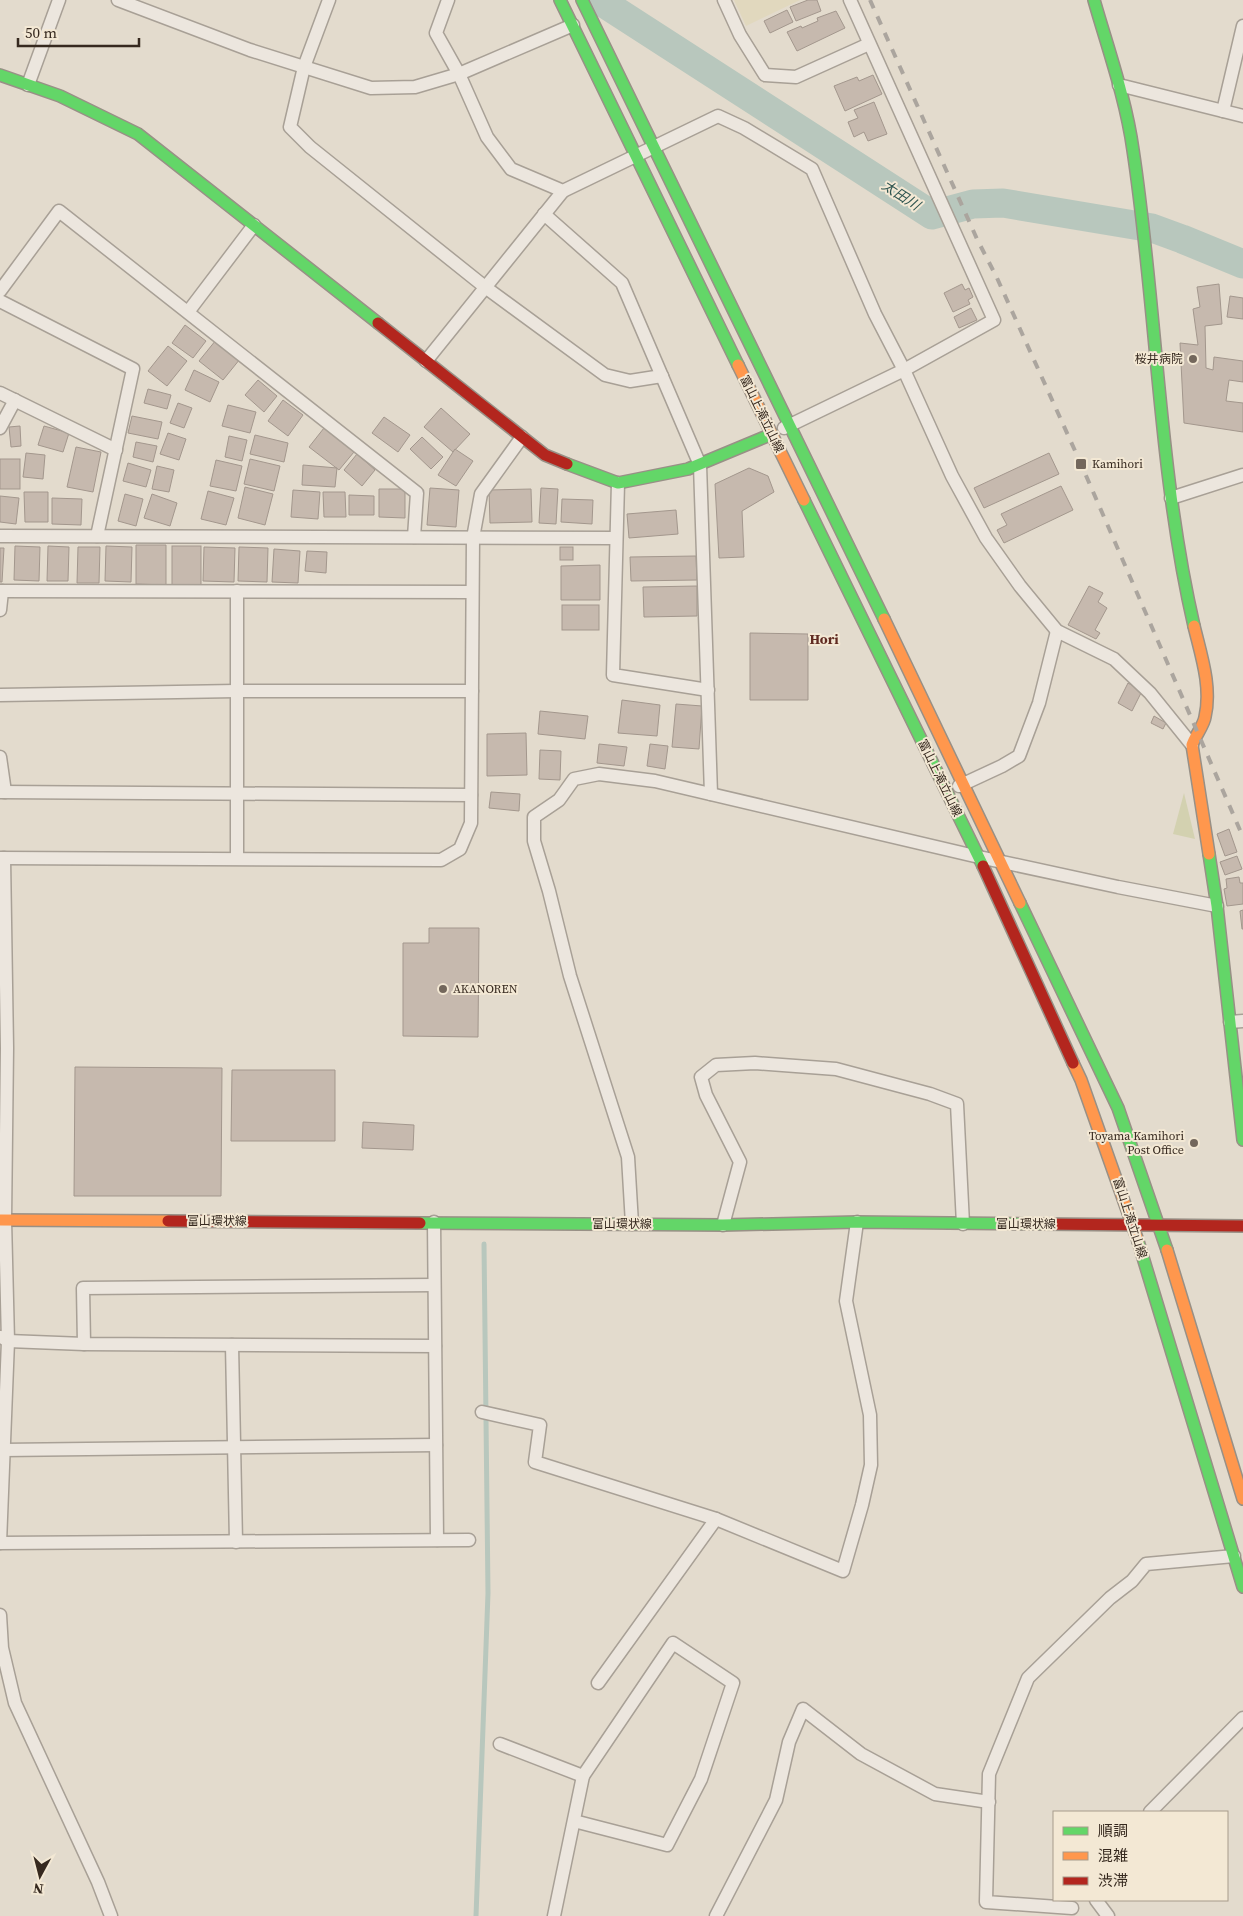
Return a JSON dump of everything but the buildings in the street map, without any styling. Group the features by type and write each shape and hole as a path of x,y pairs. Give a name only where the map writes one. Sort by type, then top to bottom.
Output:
{"main road":[{"name":"富山上滝立山線","path":"560,0 979,857 1081,1080 1133,1225 1238,1556 1243,1587"},
{"name":"富山上滝立山線","path":"582,0 964,784 1118,1108 1159,1224 1243,1499"},
{"path":"1094,0 1119,84 1133,148 1142,213 1171,498 1188,600 1206,677 1208,701 1205,720 1192,744 1237,1021 1243,1140"},
{"path":"0,75 60,96 138,134 545,455 618,483 688,469 772,434"},
{"name":"富山環状線","path":"2,1220 632,1224 857,1222 1243,1226"}],"street":[{"path":"28,85 59,0"},
{"path":"118,0 250,50 371,88 415,87 459,74 573,25"},
{"path":"329,0 304,67 290,127 310,146 485,288 606,375 630,381 662,376"},
{"path":"448,0 436,33 459,74 487,137 511,168 563,191"},
{"path":"724,0 740,35 765,75 796,77 869,44"},
{"path":"772,434 904,370 994,320 850,0"},
{"path":"1223,111 1243,26"},
{"path":"1119,84 1243,116"},
{"path":"426,361 563,191 718,116 744,128 812,169 875,314 904,370 952,476 986,538 1020,586 1056,631 1114,658 1150,694 1192,744"},
{"path":"0,291 59,211 417,494 414,538"},
{"path":"544,214 622,283 700,464 711,794"},
{"path":"188,312 254,225"},
{"path":"0,301 133,369 97,536"},
{"path":"0,393 116,450"},
{"path":"0,428 15,400"},
{"path":"469,1540 0,1543 4,1339 2,1220 7,1048 2,858 442,860 460,849 471,822 473,538 481,494 522,437"},
{"path":"1171,498 1243,475"},
{"path":"618,483 613,675 708,690"},
{"path":"0,536 616,538"},
{"path":"0,610 1,590 472,592"},
{"path":"237,591 237,858"},
{"path":"946,792 1019,756 1039,703 1056,631"},
{"path":"0,695 236,691 472,692"},
{"path":"0,756 2,792 471,794"},
{"path":"632,1224 628,1157 570,976 549,891 534,841 534,817 560,800 574,779 600,774 655,781 979,857 1218,906"},
{"path":"723,1224 740,1162 706,1095 701,1077 716,1065 755,1063 836,1069 930,1094 957,1104 962,1224"},
{"path":"434,1222 437,1540"},
{"path":"482,1412 540,1425 535,1462 716,1519 843,1572 871,1465 870,1415 846,1302 857,1222"},
{"path":"84,1344 83,1288 434,1285"},
{"path":"4,1339 84,1344 435,1346"},
{"path":"232,1345 236,1542"},
{"path":"3,1450 436,1444"},
{"path":"598,1683 716,1519"},
{"path":"1072,1908 986,1902 989,1774 1028,1678 1110,1598 1132,1581 1146,1564 1238,1556"},
{"path":"0,1615 2,1648 15,1703 98,1882 111,1916"},
{"path":"554,1916 583,1776 673,1643 733,1683 701,1779 667,1845 574,1821"},
{"path":"716,1916 776,1800 789,1742 803,1708 860,1754 936,1794 989,1802"},
{"path":"1151,1811 1243,1718"},
{"path":"500,1744 583,1776"},
{"path":"1097,1901 1108,1916"}],"shaded area":[{"path":"734,0 800,0 746,26"},
{"path":"1184,793 1195,839 1173,834"}],"waterway":[{"name":"太田川","path":"599,0 932,215 973,204 1003,203 1152,228 1243,264"},
{"path":"476,1916 488,1593 484,1244"}],"railway":[{"path":"870,0 977,239 997,278 1081,464 1243,837"}],"traffic: fast":[{"path":"560,0 738,365"},
{"path":"582,0 884,619"},
{"path":"1094,0 1130,131 1148,269 1165,448 1182,567 1194,626"},
{"path":"0,75 60,96 138,134 378,323"},
{"path":"567,464 618,483 688,469 772,434"},
{"path":"804,500 983,866"},
{"path":"1209,854 1217,906 1243,1140"},
{"path":"1020,903 1118,1108 1167,1250"},
{"path":"420,1223 723,1225 857,1222 1042,1224"},
{"path":"1138,1241 1243,1587"}],"traffic: slow":[{"path":"738,365 804,500"},
{"path":"884,619 1020,903"},
{"path":"1194,626 1205,671 1207,706 1204,720 1192,745 1209,854"},
{"path":"1073,1063 1081,1080 1138,1241"},
{"path":"0,1220 168,1221"},
{"path":"1167,1250 1243,1499"}],"traffic: jam":[{"path":"378,323 545,455 567,464"},
{"path":"983,866 1073,1063"},
{"path":"168,1221 420,1223"},
{"path":"1042,1224 1243,1226"}],"place":[{"name":"桜井病院","path":"1193,359"},
{"name":"Kamihori","path":"1081,464"},
{"name":"AKANOREN","path":"443,989"},
{"name":"Toyama Kamihori Post Office","path":"1194,1143"}],"district":[{"name":"Hori","path":"824,639"}]}
